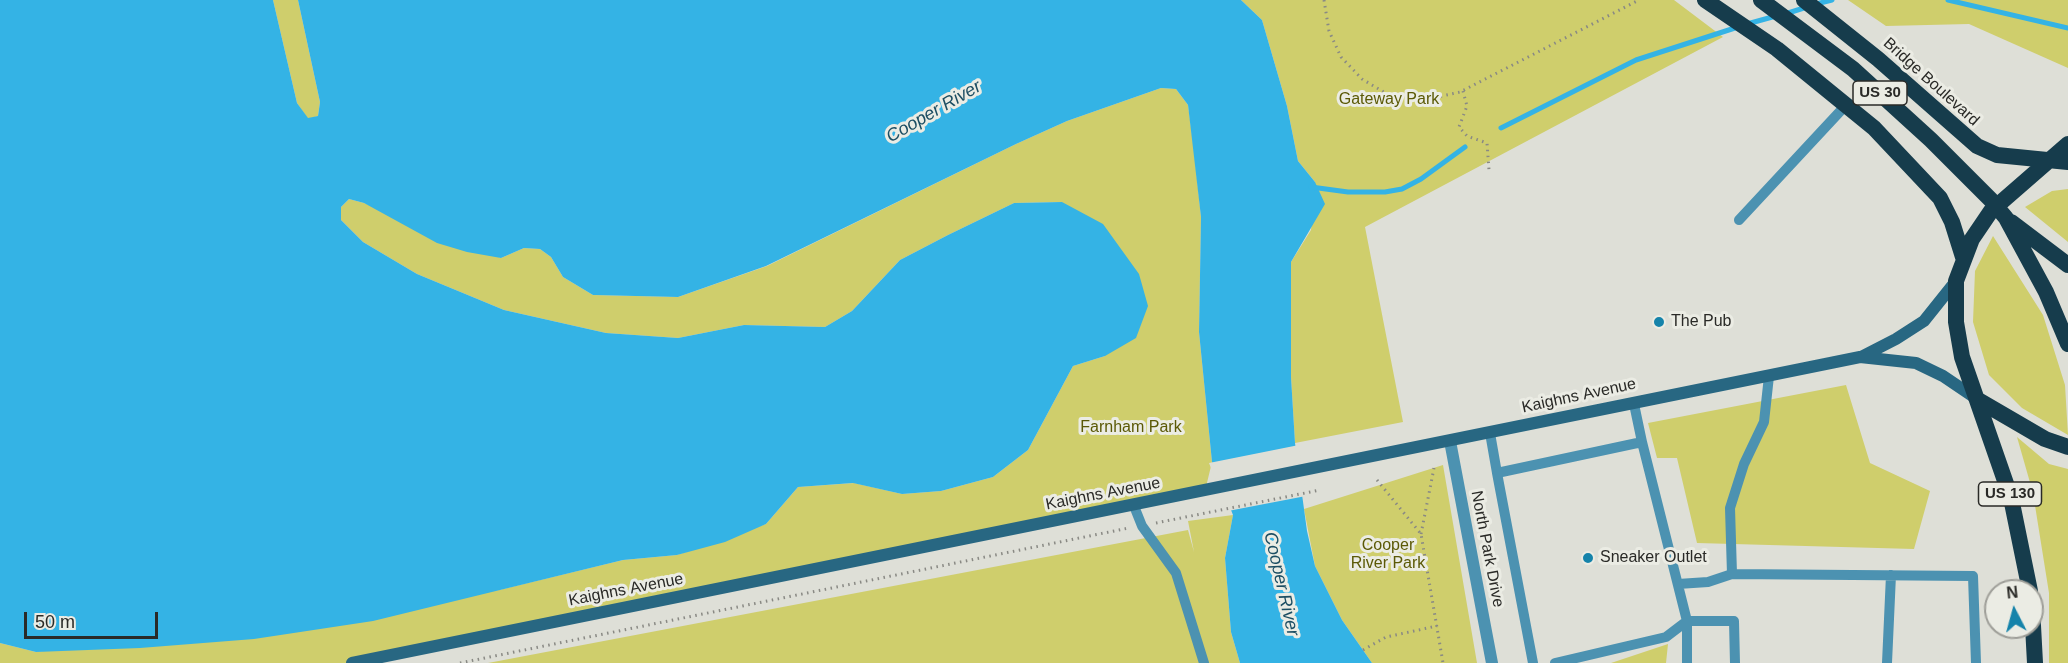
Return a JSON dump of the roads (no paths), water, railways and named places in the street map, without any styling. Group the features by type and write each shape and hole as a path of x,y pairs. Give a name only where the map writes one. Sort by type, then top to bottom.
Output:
{"highway":[{"path":"1705,0 1777,49 1874,128 1940,198 1952,222 1963,257"},
{"name":"US 30","path":"1761,0 1853,69 1960,170 2006,218 2053,304 2068,344"},
{"name":"Bridge Boulevard","path":"1804,0 1824,14 1977,146 1997,155 2047,161"},
{"name":"US 130","path":"2028,579 2011,498 1962,357 1958,339 1956,281 1963,257 1991,211 2068,144"},
{"path":"2047,161 2068,162"},
{"path":"2006,218 2068,265"},
{"path":"1978,400 2045,439 2068,447"},
{"path":"2034,639 2035,663"}],"main road":[{"name":"Kaighns Avenue","path":"352,663 1860,357 1903,335 1924,321 1956,281"},
{"name":"Kaighns Avenue","path":"1860,357 1916,363 1937,372 1978,400"}],"street":[{"name":"North Park Drive","path":"1450,441 1492,663"}],"lane":[{"path":"1738,220 1846,105"},
{"path":"1732,574 1730,508 1744,464 1764,422 1769,376"},
{"path":"1634,404 1687,621 1687,663"},
{"path":"1490,433 1533,663"},
{"path":"1497,473 1642,442"},
{"path":"1134,506 1142,525 1176,573 1204,663"},
{"path":"1678,584 1708,582 1732,574 1973,576 1976,663"},
{"path":"1887,663 1891,575"},
{"path":"1555,663 1666,637 1687,621 1734,621 1735,663"}],"water":[{"name":"Cooper River","path":"0,0 273,0 297,103 308,118 318,116 320,102 298,0 1241,0 1262,20 1287,106 1298,161 1315,182 1325,204 1291,262 1291,377 1295,443 1307,531 1315,566 1342,620 1372,663 1240,663 1231,632 1225,558 1233,515 1212,462 1199,332 1201,217 1188,105 1176,89 1161,88 1067,121 766,266 678,297 593,295 563,277 551,257 540,249 524,248 501,258 467,252 437,243 364,203 349,199 341,207 341,220 363,242 417,274 504,310 606,333 678,338 744,325 825,327 852,311 900,260 1014,203 1062,202 1103,224 1139,274 1148,306 1136,338 1105,356 1073,366 1028,450 993,477 941,491 902,494 853,483 798,487 766,524 725,542 677,555 623,560 373,621 254,639 140,648 36,652 0,643"}],"waterway":[{"path":"1816,4 1832,0"},
{"path":"1948,0 2068,28"},
{"path":"1785,14 1807,7"},
{"path":"1747,24 1776,16"},
{"path":"1501,128 1636,60 1738,27"},
{"path":"1311,187 1348,192 1385,192 1402,189 1421,179 1465,147"}],"place":[{"name":"The Pub","path":"1659,322"},
{"name":"Sneaker Outlet","path":"1588,558"}],"park label":[{"name":"Gateway Park","path":"1389,100"},
{"name":"Farnham Park","path":"1131,428"},
{"name":"Cooper River Park","path":"1388,555"}]}
